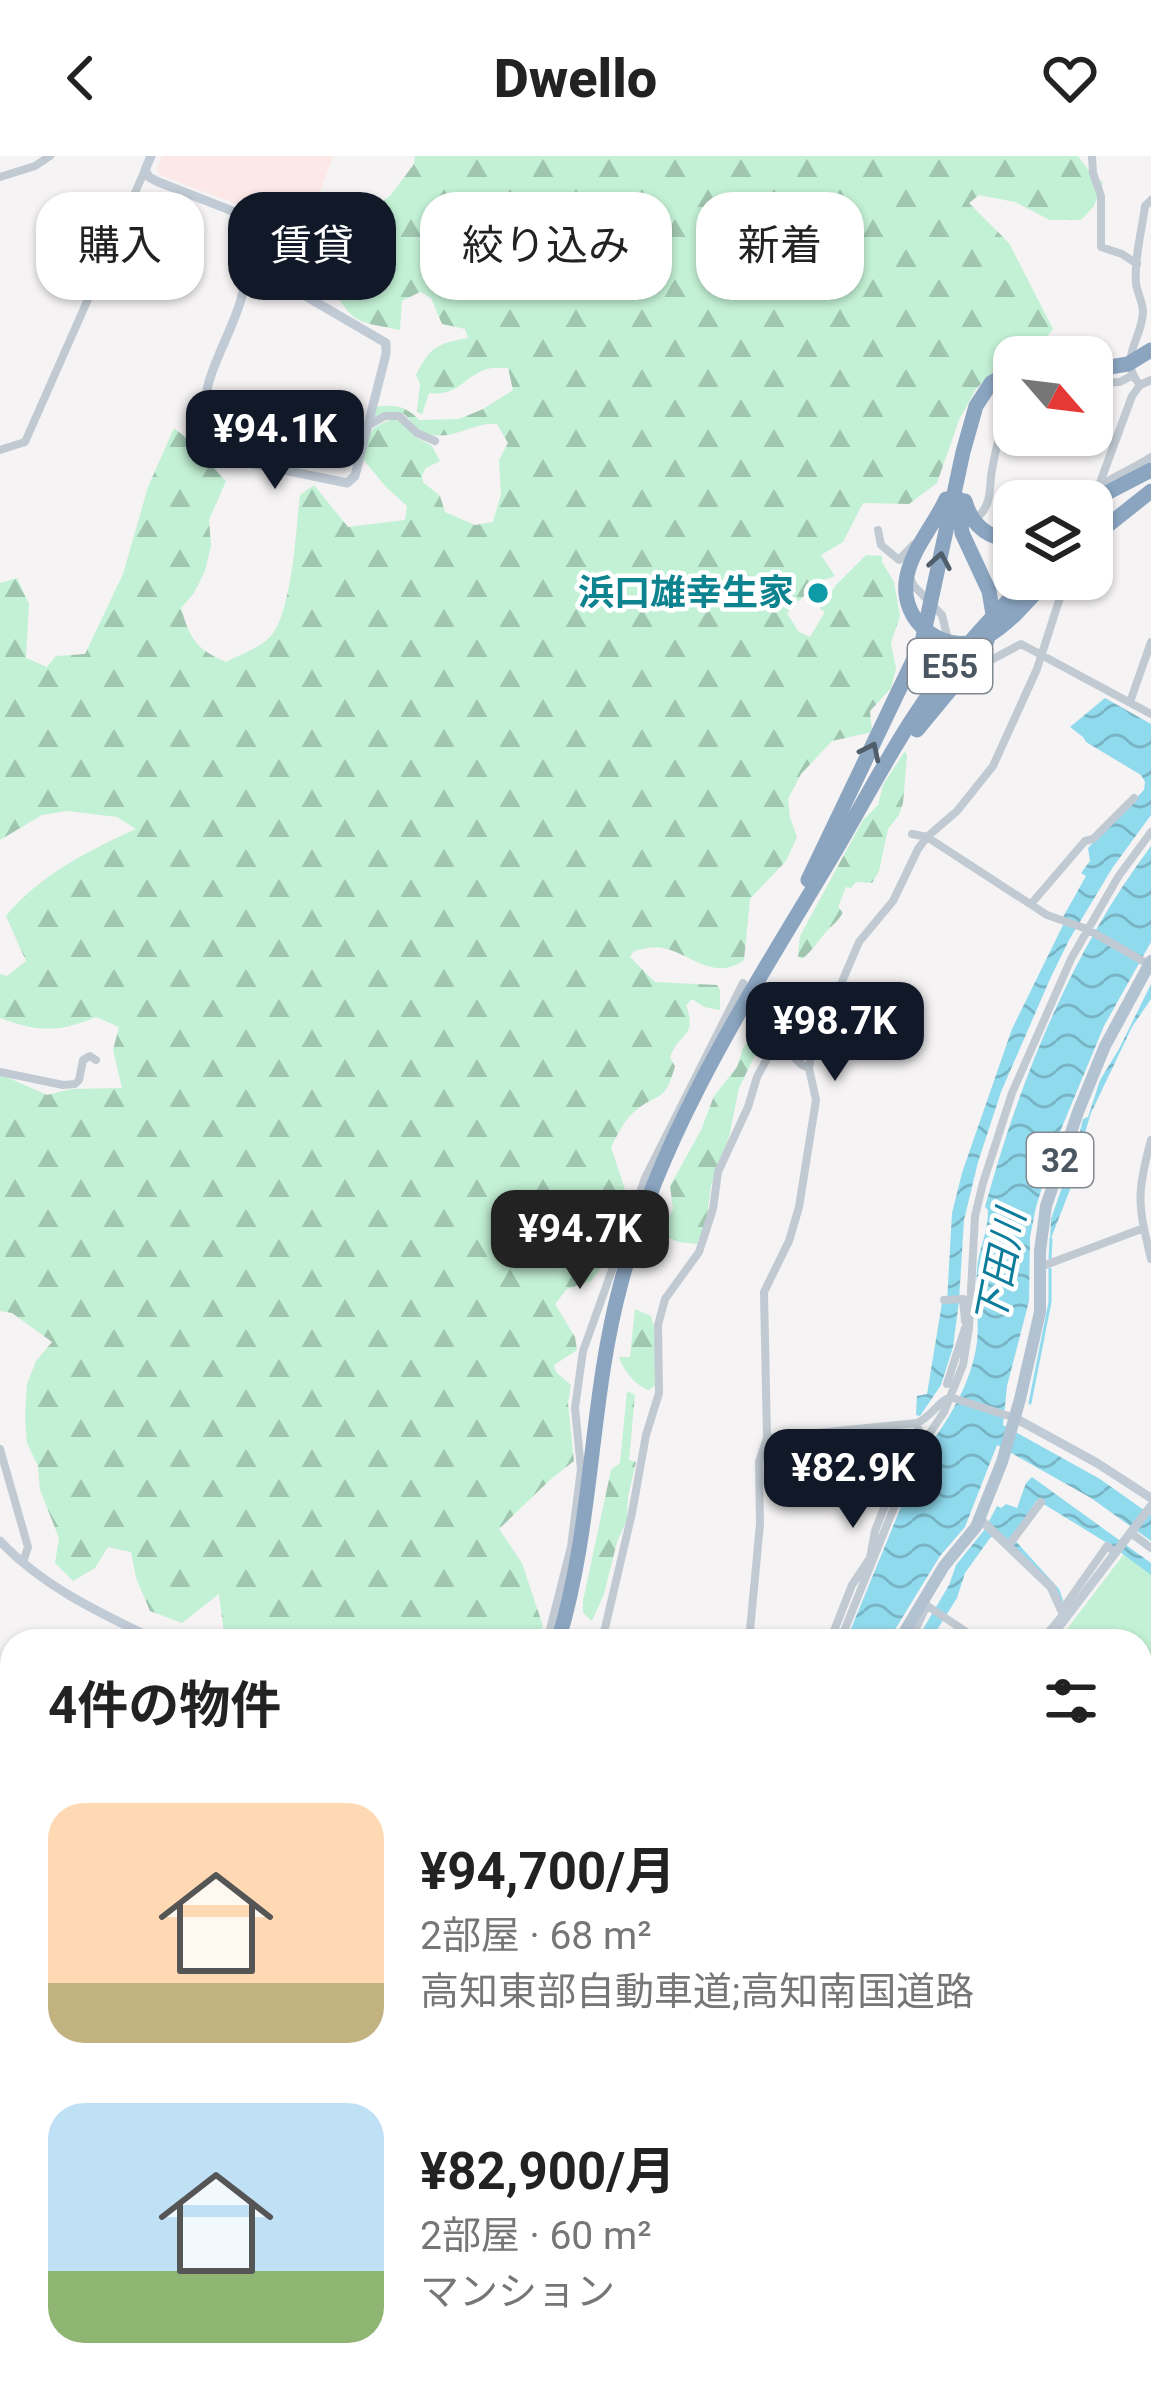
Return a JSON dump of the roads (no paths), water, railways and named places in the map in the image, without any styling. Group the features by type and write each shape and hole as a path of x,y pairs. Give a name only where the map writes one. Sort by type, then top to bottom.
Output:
{"highway":[{"path":"1113,370 1148,357"},
{"path":"561,1629 582,1539 610,1329 630,1249 670,1147 764,969 908,675 959,510 973,415 993,383"},
{"path":"1113,489 1151,470"},
{"path":"1113,515 1151,493"},
{"path":"1113,525 1151,493"},
{"path":"959,510 993,535"},
{"path":"959,510 914,557 906,582 911,612 929,633 955,643 980,640 1005,624 1028,600"},
{"path":"764,969 834,862 888,765 989,640 994,620 989,591 965,542 959,510"},
{"name":"E55","path":"888,765 915,715 958,656 1010,600"}],"main road":[{"name":"32","path":"908,1629 927,1605 950,1558 982,1521 1006,1452 1040,1312 1046,1206 1078,1112 1148,962"}],"street":[{"path":"0,177 50,156"},
{"path":"0,450 25,442 151,156"},
{"path":"1092,156 1101,196 1101,247 1138,264"},
{"path":"145,170 156,181 228,209"},
{"path":"1140,385 1131,376 1130,355 1143,310 1136,284 1145,206 1151,200"},
{"path":"239,300 204,402 205,427 215,446 230,459 246,464 347,483 355,476 386,343 312,300"},
{"path":"1113,381 1131,376"},
{"path":"1101,480 1132,396 1151,380"},
{"path":"368,426 385,416 399,416 417,433 435,441"},
{"path":"899,560 926,524 934,519 956,522 959,510 989,502 995,456"},
{"path":"1113,485 1151,458"},
{"path":"878,530 881,545 899,560 914,586 942,615 951,652 969,677"},
{"path":"749,1629 760,1524 759,1462 767,1438 764,1292 799,1207 816,1100 809,1068 814,1043 859,942 892,902 918,849 993,766 1042,655 1059,600"},
{"path":"1130,702 1151,642"},
{"path":"952,699 983,662 1021,644 1151,714"},
{"path":"1031,904 1085,841 1134,798"},
{"path":"905,1467 937,1425 963,1365 975,1216 1012,1093 1088,930 1151,832"},
{"path":"912,834 927,837 1047,915 1088,930 1148,962"},
{"path":"550,1629 571,1547 581,1469 575,1408 583,1351 645,1178 743,983"},
{"path":"605,1629 659,1393 658,1325 665,1299 701,1248 718,1172 766,1058 780,1044 809,1068"},
{"path":"0,1072 75,1084 83,1060 90,1056 96,1060"},
{"path":"1151,1140 1139,1192 1151,1259"},
{"path":"1046,1264 1144,1228"},
{"path":"944,1300 963,1299 967,1327 947,1384"},
{"path":"767,1438 916,1424 952,1398 1012,1419 1097,1463 1150,1504 1053,1629"},
{"path":"845,1629 897,1500 919,1434 916,1424"},
{"path":"0,1449 28,1547 23,1562"},
{"path":"1012,1542 1041,1502"},
{"path":"982,1521 1012,1542 1055,1593 1063,1615"},
{"path":"1129,1535 1151,1548"},
{"path":"0,1541 88,1606 134,1629"},
{"path":"835,1629 852,1586 871,1559"},
{"path":"918,1629 927,1605 961,1629"}],"water":[{"path":"1105,698 1151,724 1151,815 1069,940 1001,1092 964,1220 953,1347 941,1385 920,1416 916,1415 917,1396 927,1394 942,1303 947,1302 952,1213 1012,1029 1086,876 1081,873 1090,861 1088,848 1144,790 1141,775 1070,727"},
{"name":"下田川","path":"1151,846 1151,942 1104,1026 1057,1139 1036,1207 1030,1237 1029,1301 1007,1386 1003,1425 1100,1479 1151,1515 1151,1541 1091,1498 997,1445 965,1527 940,1556 895,1629 851,1629 924,1452 950,1415 970,1372 977,1342 977,1277 987,1223 985,1207 1014,1112 1073,973"},
{"path":"1151,984 1151,999 1132,1027 1091,1113 1076,1174 1050,1241 1051,1219 1070,1173 1083,1119"},
{"path":"1032,1477 1151,1563 1151,1575 1037,1500 1012,1537 1059,1589 1064,1603 999,1532 965,1573 957,1598 938,1629 923,1629 956,1565 997,1506 1017,1508"}],"waterway":[{"path":"1050,1259 1051,1239"},
{"path":"1030,1403 1050,1302 1050,1269"}],"place":[{"name":"浜口雄幸生家","path":"818,593"}]}
